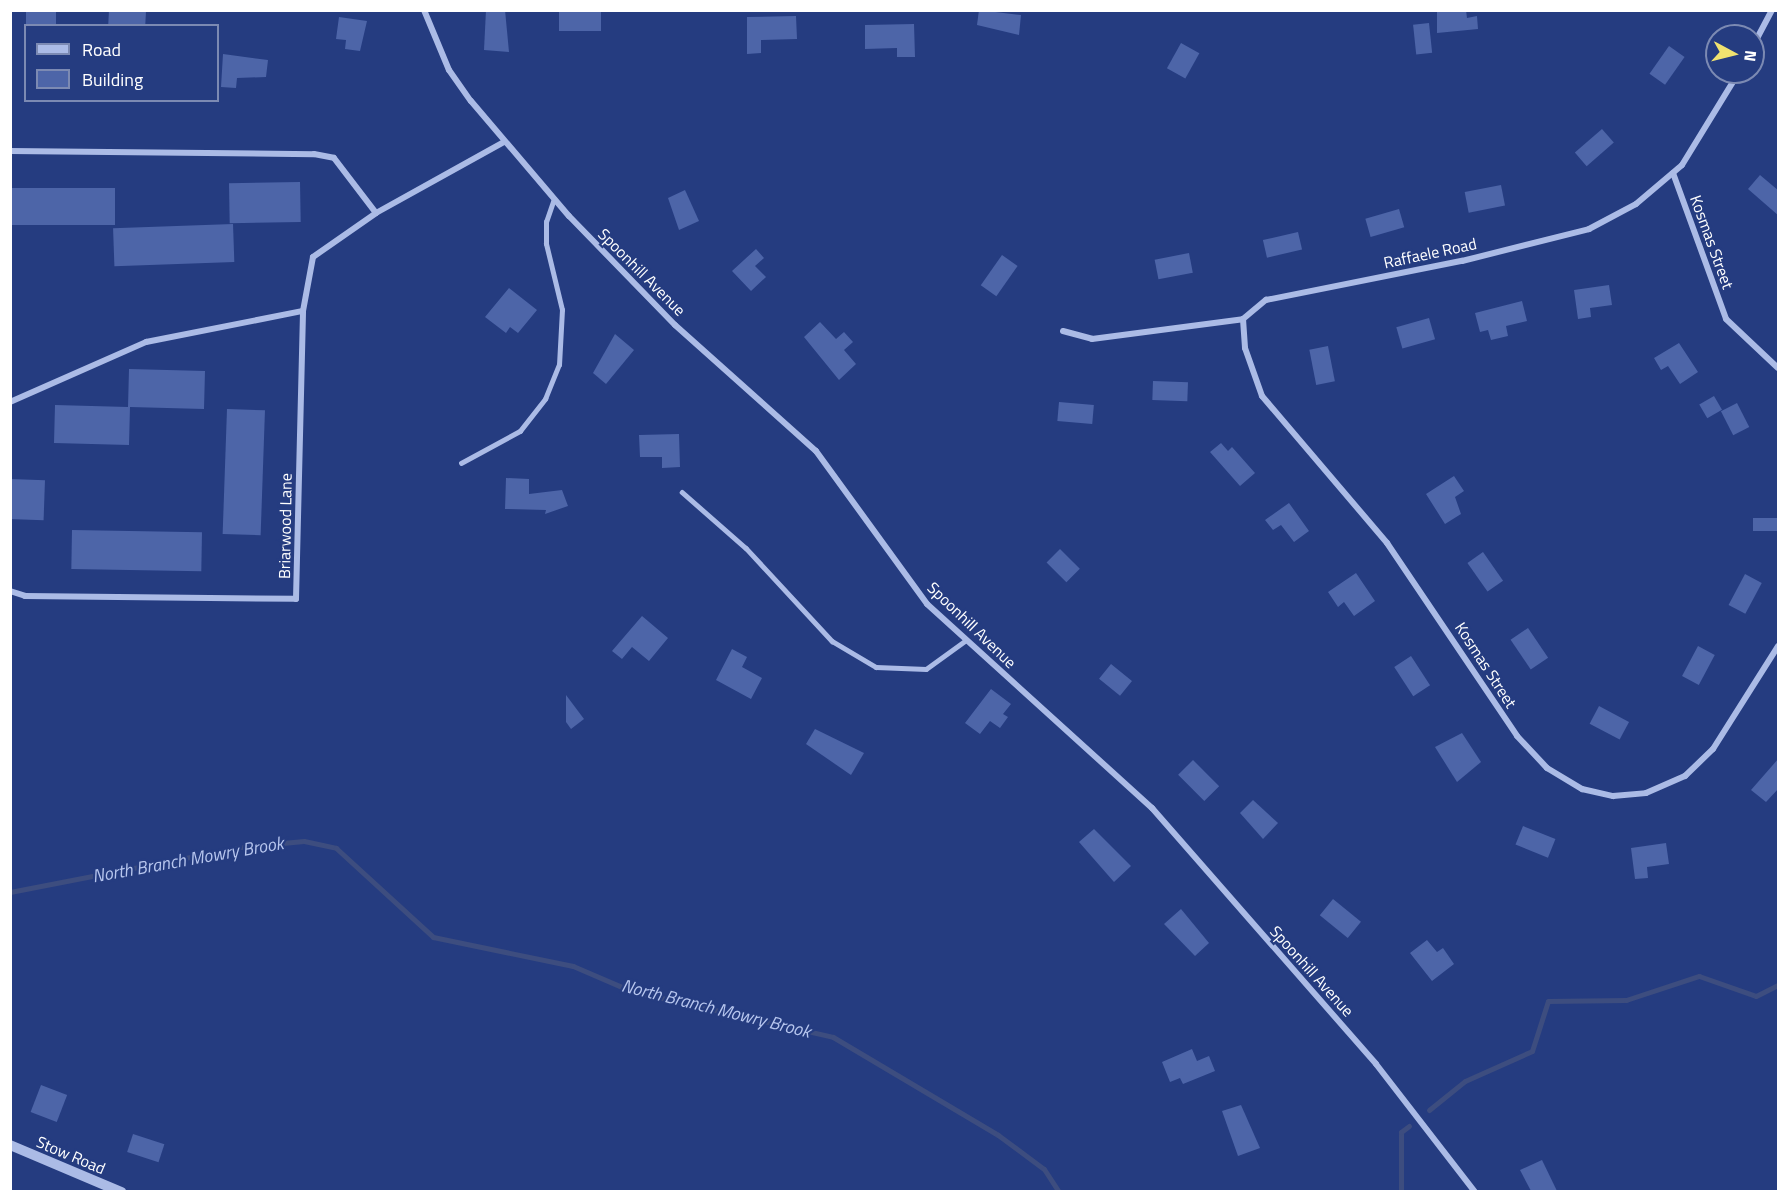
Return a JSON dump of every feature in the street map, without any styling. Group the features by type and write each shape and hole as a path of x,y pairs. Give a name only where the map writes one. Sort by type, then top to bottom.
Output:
{"street":[{"name":"Spoonhill Avenue","path":"424,10 449,70 504,142 554,199 654,305 816,451 927,604 1152,808 1376,1064 1475,1191"},
{"path":"1765,24 1772,10"},
{"name":"Raffaele Road","path":"1243,319 1266,300 1462,261 1589,229 1636,204 1673,173 1731,84"},
{"name":"Briarwood Lane","path":"10,591 25,596 296,598 303,311 313,257 375,213 504,142"},
{"path":"10,152 314,154 334,158 375,213"},
{"name":"Kosmas Street","path":"1673,173 1726,319 1779,368"},
{"path":"10,402 146,342 303,311"},
{"path":"1063,331 1092,339 1243,319"},
{"name":"Kosmas Street","path":"1243,319 1245,348 1262,396 1387,543 1517,736 1547,768 1573,784 1613,796 1646,793 1685,776 1713,749 1779,646"},
{"name":"Stow Road","path":"10,1145 121,1191"}],"lane":[{"path":"461,463 520,431 545,399 559,365 562,310 546,244 546,222 554,199"},
{"path":"682,492 746,548 832,641 876,667 926,669 966,640"}],"building":[{"path":"26,10 56,10 56,24 26,24"},
{"path":"109,10 146,12 145,24 108,24"},
{"path":"486,10 505,10 509,52 484,50"},
{"path":"559,10 601,10 601,31 559,31"},
{"path":"979,10 1021,15 1019,35 977,25"},
{"path":"1466,10 1467,18 1477,16 1478,29 1437,33 1437,12"},
{"path":"796,16 797,39 761,40 761,53 747,54 747,17"},
{"path":"339,17 367,21 360,51 345,49 346,40 336,39"},
{"path":"1429,23 1432,53 1416,55 1413,25"},
{"path":"914,24 915,57 897,57 897,48 865,49 865,25"},
{"path":"1181,43 1199,53 1185,79 1167,68"},
{"path":"1669,46 1685,57 1665,85 1649,74"},
{"path":"223,54 268,60 266,77 237,78 236,88 221,87"},
{"path":"1602,129 1614,143 1587,166 1575,153"},
{"path":"1760,175 1779,191 1779,216 1748,189"},
{"path":"300,182 301,222 230,223 229,183"},
{"path":"1501,185 1505,206 1469,213 1465,192"},
{"path":"10,188 115,188 115,225 10,225"},
{"path":"685,190 699,221 679,230 668,198"},
{"path":"1399,209 1404,227 1371,237 1365,219"},
{"path":"233,224 234,262 114,266 113,228"},
{"path":"1298,232 1302,250 1267,258 1263,240"},
{"path":"756,249 764,258 755,266 766,277 751,291 732,271"},
{"path":"1189,253 1193,273 1158,279 1155,260"},
{"path":"1002,255 1018,266 996,296 981,285"},
{"path":"1609,285 1612,305 1590,308 1591,317 1578,319 1574,290"},
{"path":"509,288 537,310 518,333 510,327 506,333 485,317"},
{"path":"1522,301 1527,321 1506,326 1508,336 1491,340 1488,330 1480,332 1475,313"},
{"path":"1429,318 1435,339 1402,349 1396,327"},
{"path":"820,322 836,339 844,332 853,342 844,350 856,364 839,380 804,337"},
{"path":"615,334 634,350 606,384 593,373"},
{"path":"1679,343 1698,372 1680,384 1668,366 1661,370 1654,358"},
{"path":"1328,346 1335,381 1316,385 1309,350"},
{"path":"129,369 205,371 204,409 130,407 129,445 54,443 55,405 128,407"},
{"path":"1153,381 1188,382 1187,401 1152,400"},
{"path":"1714,396 1722,410 1707,418 1699,404"},
{"path":"1059,402 1094,405 1092,424 1057,421"},
{"path":"1737,403 1749,427 1733,435 1721,411"},
{"path":"227,409 265,410 261,535 223,534"},
{"path":"679,434 680,467 662,468 662,457 640,457 639,435"},
{"path":"1221,443 1228,451 1232,447 1255,473 1240,486 1210,452"},
{"path":"1454,476 1464,491 1455,497 1461,514 1445,524 1426,494"},
{"path":"506,478 529,479 529,494 562,490 568,506 545,514 546,510 505,509"},
{"path":"10,479 45,480 44,520 10,519"},
{"path":"1289,503 1309,531 1294,542 1281,525 1273,530 1265,520"},
{"path":"1753,518 1778,518 1778,531 1753,531"},
{"path":"72,530 202,532 201,571 71,569"},
{"path":"1060,549 1080,569 1066,582 1047,562"},
{"path":"1483,552 1503,581 1488,592 1467,563"},
{"path":"1356,573 1375,601 1354,616 1344,602 1338,607 1328,592"},
{"path":"1745,574 1762,583 1745,614 1729,605"},
{"path":"642,616 668,638 649,661 632,647 622,659 612,651"},
{"path":"1528,628 1548,658 1531,670 1511,640"},
{"path":"1698,646 1715,655 1699,685 1682,676"},
{"path":"732,649 747,657 742,667 762,678 751,699 716,680"},
{"path":"1411,656 1430,685 1413,696 1394,667"},
{"path":"1111,664 1132,681 1120,696 1099,679"},
{"path":"991,689 1011,704 1003,714 1008,717 1000,728 990,721 980,734 965,723"},
{"path":"566,695 584,719 571,729 566,722"},
{"path":"1599,706 1629,722 1620,740 1590,724"},
{"path":"815,729 864,753 851,775 806,744"},
{"path":"1462,733 1481,762 1457,782 1435,747"},
{"path":"1779,758 1779,788 1766,802 1751,790"},
{"path":"1193,760 1219,786 1204,801 1178,775"},
{"path":"1253,800 1278,823 1263,839 1240,813"},
{"path":"1523,826 1555,839 1548,858 1516,845"},
{"path":"1094,829 1131,866 1114,882 1079,842"},
{"path":"1666,843 1669,864 1647,867 1648,878 1635,879 1631,848"},
{"path":"1333,899 1361,922 1348,938 1320,915"},
{"path":"1181,909 1209,943 1195,956 1164,924"},
{"path":"1427,940 1437,952 1443,948 1454,964 1432,981 1410,953"},
{"path":"1192,1049 1197,1061 1209,1056 1215,1071 1183,1084 1180,1078 1170,1082 1162,1062"},
{"path":"41,1085 67,1095 57,1122 31,1112"},
{"path":"1241,1105 1260,1148 1238,1156 1222,1111"},
{"path":"133,1134 164,1144 159,1162 127,1152"},
{"path":"1542,1160 1557,1191 1531,1191 1520,1170"}],"waterway":[{"name":"North Branch Mowry Brook","path":"10,892 241,847 304,841 336,848 433,937 573,966 631,991 833,1037 998,1135 1044,1169 1059,1192"},
{"name":"North Branch Mowry Brook","path":"1429,1110 1465,1081 1532,1051 1548,1001 1626,1000 1699,976 1756,996 1778,985"},
{"name":"North Branch Mowry Brook","path":"1401,1192 1401,1132 1409,1126"}]}
